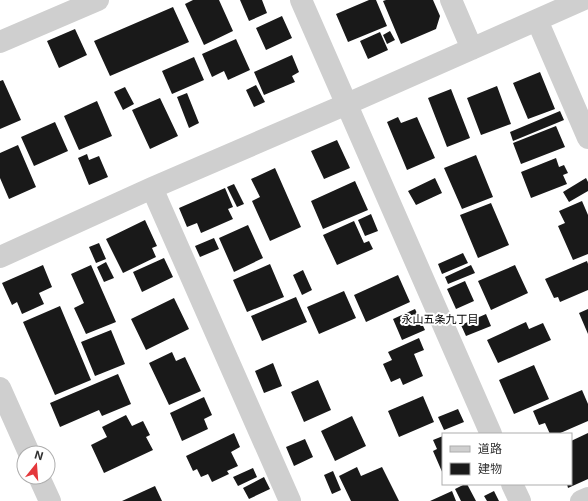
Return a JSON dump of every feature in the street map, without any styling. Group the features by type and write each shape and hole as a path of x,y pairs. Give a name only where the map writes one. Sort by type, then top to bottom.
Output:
{"street":[{"path":"0,42 98,0"},
{"path":"301,0 491,433"},
{"path":"451,0 472,49"},
{"path":"0,257 152,188 582,0"},
{"path":"537,20 588,138"},
{"path":"152,188 290,501"},
{"path":"0,388 25,445"},
{"path":"43,485 50,501"},
{"path":"512,485 520,501"},
{"path":"581,501 588,498"}],"building":[{"path":"193,0 219,0 233,31 204,45 185,4"},
{"path":"240,0 262,0 267,13 249,21"},
{"path":"369,0 376,0 387,26 348,42 336,14"},
{"path":"433,0 440,16 436,29 401,44 383,1"},
{"path":"173,7 189,42 110,76 94,41"},
{"path":"282,16 292,38 266,50 256,28"},
{"path":"75,29 87,55 59,68 47,41"},
{"path":"390,31 395,40 387,44 383,35"},
{"path":"380,32 388,50 368,59 360,41"},
{"path":"236,39 250,70 228,80 224,71 212,77 202,54"},
{"path":"292,55 299,72 292,76 295,82 264,95 254,72"},
{"path":"194,57 204,80 172,94 162,71"},
{"path":"540,72 555,109 528,119 513,83"},
{"path":"3,80 21,120 0,129 0,81"},
{"path":"256,85 265,102 254,107 246,90"},
{"path":"497,86 511,124 481,135 467,98"},
{"path":"125,87 134,104 123,110 114,92"},
{"path":"451,89 470,138 447,147 428,98"},
{"path":"187,93 199,123 189,128 177,97"},
{"path":"160,98 178,136 150,149 132,110"},
{"path":"97,101 112,136 79,150 64,116"},
{"path":"560,111 564,120 513,141 510,132"},
{"path":"398,117 401,123 417,117 435,158 407,170 387,122"},
{"path":"55,122 68,151 34,166 21,137"},
{"path":"556,126 565,147 521,164 513,143"},
{"path":"337,140 350,168 324,179 311,151"},
{"path":"18,145 36,187 9,199 0,178 0,153"},
{"path":"87,154 89,160 99,156 108,177 89,185 78,158"},
{"path":"476,155 493,197 462,209 444,168"},
{"path":"556,158 559,167 564,165 568,173 563,175 567,184 531,198 521,172"},
{"path":"275,168 301,227 270,241 252,201 260,197 251,179"},
{"path":"435,178 442,193 416,205 408,191"},
{"path":"586,178 588,182 588,191 569,202 563,192"},
{"path":"355,181 368,210 323,229 311,201"},
{"path":"234,184 244,204 237,207 227,187"},
{"path":"225,188 233,207 228,209 233,219 201,233 197,223 187,227 179,208"},
{"path":"582,201 588,215 588,254 573,260 558,226 565,223 559,211"},
{"path":"491,203 509,245 478,258 460,215"},
{"path":"371,214 378,231 365,236 358,220"},
{"path":"145,220 157,246 152,248 156,257 123,273 106,239"},
{"path":"354,221 364,243 369,241 373,249 337,265 323,235"},
{"path":"248,225 263,258 234,272 219,238"},
{"path":"214,238 219,249 200,257 195,246"},
{"path":"99,243 106,259 96,263 89,247"},
{"path":"463,253 468,263 442,274 438,264"},
{"path":"164,258 173,277 142,292 133,272"},
{"path":"587,261 588,290 560,302 558,297 554,298 545,279"},
{"path":"106,262 114,278 104,282 97,267"},
{"path":"270,264 284,297 247,312 233,280"},
{"path":"43,265 52,287 39,293 44,304 22,314 17,302 12,305 2,283"},
{"path":"91,265 116,322 86,334 74,308 84,303 71,274"},
{"path":"471,265 475,273 448,284 445,277"},
{"path":"515,265 528,293 491,310 478,281"},
{"path":"303,270 312,290 302,295 293,275"},
{"path":"398,275 410,302 366,322 354,295"},
{"path":"465,281 474,301 456,309 447,289"},
{"path":"344,291 356,318 319,334 307,307"},
{"path":"296,297 307,322 262,341 251,316"},
{"path":"174,298 189,329 146,350 131,319"},
{"path":"60,306 91,380 55,395 23,322"},
{"path":"415,309 425,330 402,340 393,319"},
{"path":"588,309 588,334 579,313"},
{"path":"486,314 491,326 466,336 461,325"},
{"path":"526,322 529,329 543,323 551,340 498,363 487,340"},
{"path":"111,330 125,364 95,376 81,342"},
{"path":"419,338 424,350 414,354 423,376 403,385 400,378 391,382 383,364 392,360 388,352"},
{"path":"172,352 176,361 185,357 201,391 169,405 149,363"},
{"path":"273,363 282,386 264,393 255,371"},
{"path":"534,365 549,399 514,414 499,380"},
{"path":"118,374 131,404 102,416 99,410 60,427 50,403"},
{"path":"318,380 331,410 304,422 291,392"},
{"path":"582,390 588,404 588,421 560,433 550,433 545,423 539,425 533,411"},
{"path":"423,396 434,422 399,437 388,411"},
{"path":"204,397 212,415 204,419 208,429 182,441 170,413"},
{"path":"458,409 464,422 444,430 438,417"},
{"path":"126,415 132,426 143,421 150,435 146,437 153,450 104,473 91,445 107,437 102,427"},
{"path":"352,416 366,446 335,461 321,431"},
{"path":"234,433 240,447 231,452 238,466 227,471 229,474 212,482 208,474 201,477 197,469 193,471 186,456"},
{"path":"588,433 588,479 568,488 567,485 572,485 572,441"},
{"path":"442,436 442,472 433,451 437,449 433,440"},
{"path":"305,439 313,457 294,466 286,447"},
{"path":"357,467 361,476 382,467 399,501 351,501 339,476"},
{"path":"253,468 257,477 238,486 233,477"},
{"path":"333,471 341,490 332,494 324,475"},
{"path":"264,477 270,489 249,499 243,488"},
{"path":"463,485 468,485 476,501 461,501 455,489"},
{"path":"155,486 162,501 122,501"},
{"path":"452,491 456,501 430,501"},
{"path":"494,491 499,501 487,501 484,496"}],"district":[{"name":"永山五条九丁目","path":"440,319"}]}
